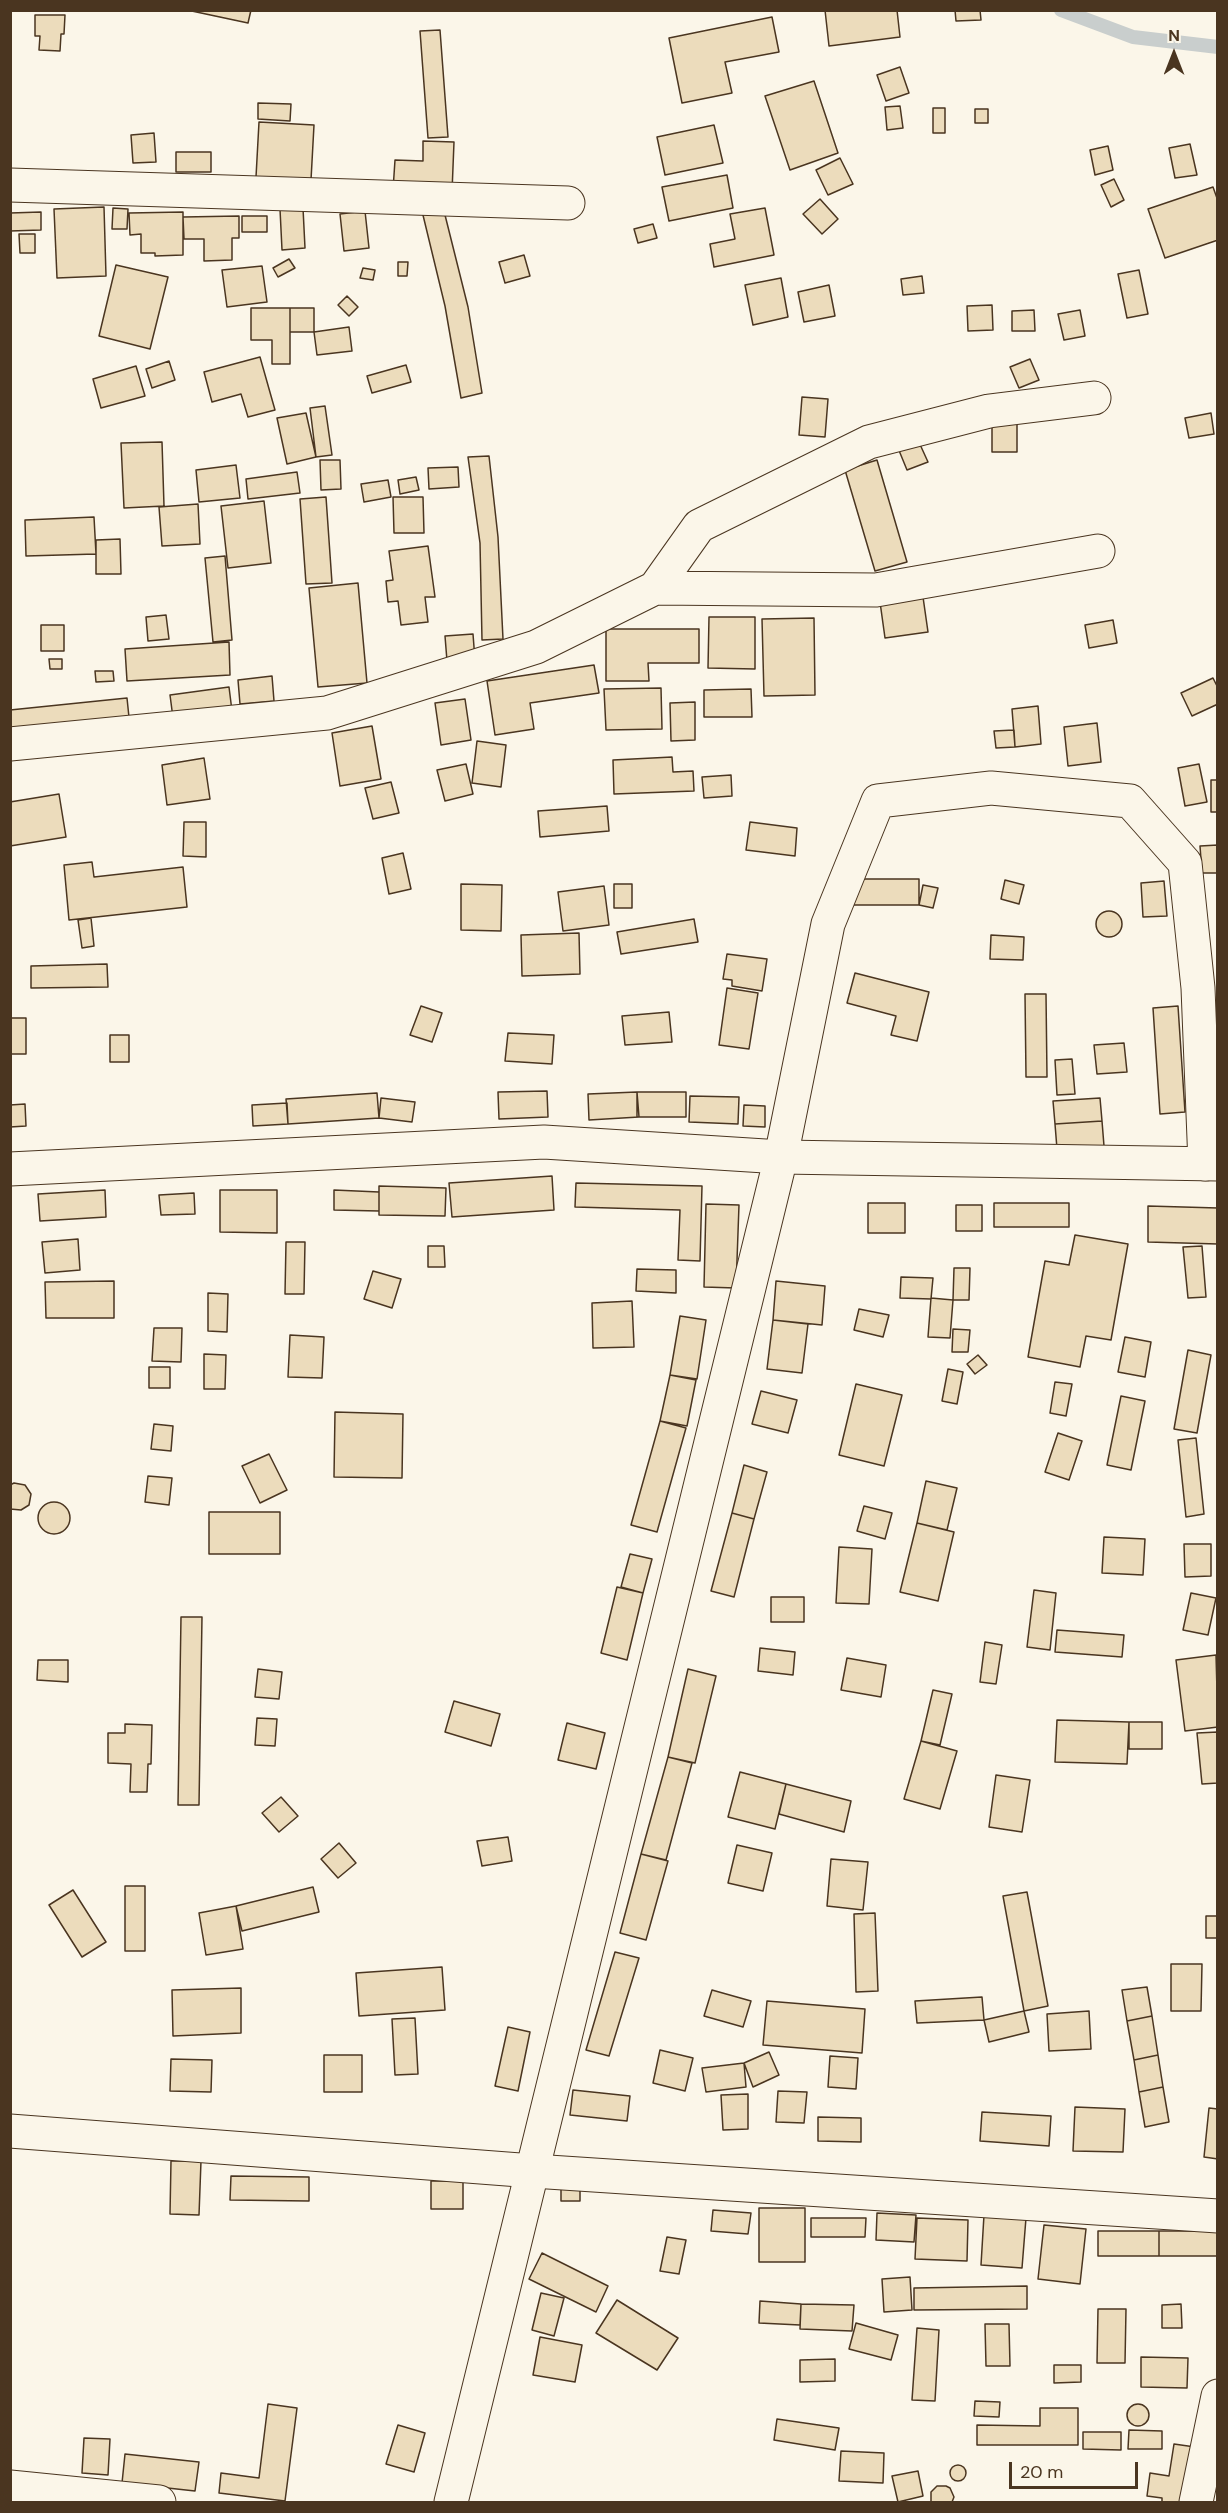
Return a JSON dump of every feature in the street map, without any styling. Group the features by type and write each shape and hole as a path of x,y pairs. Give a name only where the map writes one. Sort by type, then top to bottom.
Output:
{"street":[{"path":"10,185 568,203"},
{"path":"655,588 699,526 869,442 989,411 1094,398"},
{"path":"10,744 327,713 536,647 655,588 876,590 1098,550"},
{"path":"10,1169 544,1142 781,1157 1211,1164 1198,988 1185,863 1130,801 991,788 878,801 828,924 781,1157 451,2502"},
{"path":"10,2131 533,2171 1218,2216"},
{"path":"1196,2502 1218,2396"},
{"path":"10,2487 159,2502"}],"building":[{"path":"187,10 251,10 248,23"},
{"path":"825,10 897,10 900,37 829,46"},
{"path":"955,10 980,10 981,20 956,21"},
{"path":"35,15 65,15 60,51 39,50 40,36 35,36"},
{"path":"772,17 779,52 725,62 732,93 682,103 669,38"},
{"path":"440,30 448,137 428,138 420,31"},
{"path":"900,67 909,93 886,101 877,75"},
{"path":"814,81 838,153 790,170 765,96"},
{"path":"258,103 291,104 290,121 258,119"},
{"path":"900,106 903,128 887,130 885,107"},
{"path":"933,108 945,108 945,133 933,133"},
{"path":"975,109 988,109 988,123 975,123"},
{"path":"259,122 314,125 311,180 256,177"},
{"path":"714,125 723,163 665,175 657,137"},
{"path":"154,133 156,162 133,163 131,135"},
{"path":"423,141 454,142 452,192 393,190 395,160 423,161"},
{"path":"1190,144 1197,175 1175,178 1169,148"},
{"path":"1108,146 1113,170 1095,175 1090,150"},
{"path":"176,152 211,152 211,172 176,172"},
{"path":"840,158 853,184 828,195 816,170"},
{"path":"727,175 733,208 669,221 662,187"},
{"path":"1114,179 1124,200 1111,207 1101,185"},
{"path":"1213,187 1218,201 1218,240 1165,258 1148,209"},
{"path":"820,199 838,219 822,234 803,214"},
{"path":"104,207 106,276 57,278 54,209"},
{"path":"443,207 468,307 482,393 461,398 445,306 422,211"},
{"path":"113,208 128,209 127,229 112,229"},
{"path":"303,208 305,248 282,250 280,209"},
{"path":"765,208 774,255 714,267 710,244 735,239 730,214"},
{"path":"365,211 369,248 344,251 340,214"},
{"path":"41,212 41,230 10,231 10,213"},
{"path":"183,212 183,255 155,256 155,253 141,253 141,234 130,235 129,213"},
{"path":"239,216 239,238 232,238 232,260 204,261 204,239 184,239 183,217"},
{"path":"242,216 267,216 267,232 242,232"},
{"path":"653,224 657,238 638,243 634,229"},
{"path":"19,234 35,234 35,253 20,253"},
{"path":"524,255 530,276 505,283 499,262"},
{"path":"289,259 295,268 278,277 273,268"},
{"path":"398,262 408,262 407,276 398,276"},
{"path":"116,265 168,277 150,349 99,336"},
{"path":"262,266 267,302 227,307 222,270"},
{"path":"363,268 375,270 373,280 360,278"},
{"path":"1139,270 1148,314 1127,318 1118,274"},
{"path":"922,276 924,293 903,295 901,279"},
{"path":"781,278 788,317 753,325 745,285"},
{"path":"829,285 835,316 804,322 798,292"},
{"path":"347,296 358,307 349,316 338,305"},
{"path":"992,305 993,330 968,331 967,306"},
{"path":"251,308 290,308 290,364 272,364 272,340 251,340"},
{"path":"290,308 314,308 314,332 290,332"},
{"path":"1034,310 1035,331 1012,331 1012,311"},
{"path":"1080,310 1085,336 1064,340 1058,314"},
{"path":"349,327 352,351 317,355 314,332"},
{"path":"260,357 275,410 248,417 241,394 212,402 204,372"},
{"path":"1030,359 1039,380 1019,388 1010,367"},
{"path":"169,361 175,380 152,388 146,369"},
{"path":"406,365 411,382 372,393 367,376"},
{"path":"136,366 145,396 101,408 93,379"},
{"path":"802,397 828,399 825,437 799,435"},
{"path":"325,406 332,455 316,457 310,408"},
{"path":"306,413 316,457 287,464 277,418"},
{"path":"1211,413 1214,434 1189,438 1185,418"},
{"path":"992,418 1017,418 1017,452 992,452"},
{"path":"918,440 928,462 907,470 898,448"},
{"path":"162,442 164,506 124,508 121,443"},
{"path":"489,456 498,537 503,639 482,640 480,543 468,457"},
{"path":"320,460 340,460 341,489 321,490"},
{"path":"877,460 907,562 875,571 845,470"},
{"path":"236,465 240,498 199,502 196,470"},
{"path":"458,467 459,487 429,489 428,468"},
{"path":"297,472 300,493 248,499 246,479"},
{"path":"416,477 419,490 400,494 398,480"},
{"path":"388,480 391,497 364,502 361,484"},
{"path":"326,497 332,583 306,584 300,499"},
{"path":"393,497 423,497 424,533 394,533"},
{"path":"264,501 271,563 228,568 221,506"},
{"path":"198,504 200,544 162,546 159,507"},
{"path":"94,517 96,554 26,556 25,520"},
{"path":"120,539 121,574 96,574 96,540"},
{"path":"428,546 435,597 425,597 428,622 401,625 398,601 388,602 386,581 393,580 389,551"},
{"path":"225,556 232,640 213,642 205,558"},
{"path":"358,583 367,683 318,687 309,588"},
{"path":"923,597 928,632 885,638 880,602"},
{"path":"166,615 169,639 148,641 146,617"},
{"path":"709,617 755,617 755,669 708,668"},
{"path":"814,618 815,695 764,696 762,619"},
{"path":"1113,620 1117,643 1089,648 1085,625"},
{"path":"41,625 64,625 64,651 41,651"},
{"path":"606,629 699,629 699,663 648,663 649,681 606,681"},
{"path":"473,634 475,660 447,661 445,636"},
{"path":"229,642 230,675 127,681 125,649"},
{"path":"49,659 62,659 62,669 50,669"},
{"path":"594,665 599,693 530,703 534,729 495,735 487,681"},
{"path":"95,671 113,671 114,681 96,682"},
{"path":"272,676 274,701 240,704 238,680"},
{"path":"1213,678 1218,688 1218,704 1192,716 1181,693"},
{"path":"229,687 232,711 173,718 170,695"},
{"path":"661,688 662,729 606,730 604,689"},
{"path":"751,689 752,717 704,717 704,690"},
{"path":"127,698 130,727 10,739 10,710"},
{"path":"465,699 471,740 441,745 435,703"},
{"path":"695,702 695,740 671,741 670,703"},
{"path":"1038,706 1041,744 1015,747 1012,709"},
{"path":"1097,723 1101,762 1068,766 1064,727"},
{"path":"372,726 381,779 340,786 332,733"},
{"path":"1014,730 1015,747 996,748 994,731"},
{"path":"477,741 506,745 501,787 472,783"},
{"path":"672,757 673,772 693,771 694,791 614,794 613,760"},
{"path":"204,758 210,799 167,805 162,765"},
{"path":"466,764 473,794 445,801 437,770"},
{"path":"1199,764 1207,802 1185,806 1178,768"},
{"path":"731,775 732,796 704,798 702,777"},
{"path":"1211,780 1218,780 1218,812 1211,812"},
{"path":"391,782 399,813 373,819 365,788"},
{"path":"59,794 66,837 10,846 10,802"},
{"path":"607,806 609,831 540,837 538,811"},
{"path":"184,822 206,822 206,857 183,856"},
{"path":"750,822 797,828 795,856 746,850"},
{"path":"1218,845 1218,873 1202,873 1200,846"},
{"path":"403,853 411,889 389,894 382,858"},
{"path":"92,862 94,877 183,867 187,907 69,920 64,865"},
{"path":"853,879 919,879 919,905 853,905"},
{"path":"1005,880 1024,885 1019,904 1001,899"},
{"path":"1164,881 1167,916 1143,917 1141,883"},
{"path":"461,884 502,885 501,931 461,930"},
{"path":"614,884 632,884 632,908 614,908"},
{"path":"923,885 938,888 933,908 919,905"},
{"path":"604,886 609,925 563,931 558,892"},
{"path":"1109,911 1118,915 1122,924 1118,933 1109,937 1100,933 1096,924 1100,915"},
{"path":"91,918 94,946 82,948 78,920"},
{"path":"694,919 698,942 621,954 617,932"},
{"path":"579,933 580,974 522,976 521,935"},
{"path":"991,935 1024,937 1023,960 990,959"},
{"path":"727,954 767,959 762,991 732,986 732,980 723,979"},
{"path":"107,964 108,987 31,988 31,966"},
{"path":"855,973 929,992 917,1041 891,1035 896,1016 847,1003"},
{"path":"727,988 758,993 749,1049 719,1045"},
{"path":"1025,994 1046,994 1047,1077 1026,1077"},
{"path":"421,1006 442,1013 432,1042 410,1035"},
{"path":"1178,1006 1185,1112 1160,1114 1153,1008"},
{"path":"669,1012 672,1042 625,1045 622,1016"},
{"path":"10,1018 26,1018 26,1054 10,1054"},
{"path":"508,1033 554,1035 552,1064 505,1061"},
{"path":"110,1035 129,1035 129,1062 110,1062"},
{"path":"1124,1043 1127,1072 1097,1074 1094,1045"},
{"path":"1072,1059 1075,1094 1057,1095 1055,1060"},
{"path":"547,1091 548,1117 499,1119 498,1092"},
{"path":"637,1092 686,1092 686,1117 637,1117"},
{"path":"637,1092 639,1117 589,1120 588,1094"},
{"path":"377,1093 379,1118 288,1124 286,1099"},
{"path":"690,1096 739,1097 738,1124 689,1122"},
{"path":"381,1098 415,1102 412,1122 379,1118"},
{"path":"1100,1098 1102,1121 1055,1124 1053,1101"},
{"path":"287,1103 288,1124 253,1126 252,1105"},
{"path":"25,1104 26,1126 10,1127 10,1105"},
{"path":"744,1105 765,1106 765,1127 743,1126"},
{"path":"1102,1121 1104,1146 1057,1149 1055,1124"},
{"path":"552,1176 554,1210 452,1217 449,1183"},
{"path":"576,1183 702,1186 700,1261 678,1260 680,1210 575,1207"},
{"path":"379,1186 446,1188 445,1216 379,1215"},
{"path":"105,1190 106,1217 40,1221 38,1194"},
{"path":"220,1190 277,1190 277,1233 220,1232"},
{"path":"334,1190 379,1192 379,1211 334,1210"},
{"path":"194,1193 195,1214 161,1215 159,1195"},
{"path":"868,1203 905,1203 905,1233 868,1233"},
{"path":"994,1203 1069,1203 1069,1227 994,1227"},
{"path":"706,1204 739,1205 736,1288 704,1287"},
{"path":"956,1205 982,1205 982,1231 956,1231"},
{"path":"1148,1206 1218,1208 1218,1244 1148,1242"},
{"path":"1075,1235 1128,1244 1111,1340 1086,1336 1080,1367 1028,1357 1045,1261 1069,1265"},
{"path":"78,1239 80,1270 45,1273 42,1242"},
{"path":"286,1242 305,1242 304,1294 285,1294"},
{"path":"428,1246 444,1246 445,1267 428,1267"},
{"path":"1202,1246 1206,1297 1188,1298 1183,1247"},
{"path":"954,1268 970,1268 969,1300 953,1300"},
{"path":"637,1269 676,1270 676,1293 636,1291"},
{"path":"373,1271 401,1279 392,1308 364,1299"},
{"path":"901,1277 933,1278 931,1299 900,1298"},
{"path":"114,1281 114,1318 46,1318 45,1282"},
{"path":"776,1281 825,1286 822,1325 773,1320"},
{"path":"208,1293 228,1294 227,1332 208,1331"},
{"path":"931,1298 953,1300 950,1338 928,1337"},
{"path":"632,1301 634,1347 593,1348 592,1303"},
{"path":"859,1309 889,1315 883,1337 854,1330"},
{"path":"680,1316 706,1320 697,1379 670,1375"},
{"path":"773,1320 808,1324 802,1373 767,1369"},
{"path":"154,1328 182,1328 181,1362 152,1361"},
{"path":"953,1329 970,1330 968,1352 952,1352"},
{"path":"290,1335 324,1337 322,1378 288,1377"},
{"path":"1125,1337 1151,1342 1145,1377 1118,1372"},
{"path":"1188,1350 1211,1355 1197,1433 1174,1429"},
{"path":"204,1354 226,1355 225,1389 204,1389"},
{"path":"978,1355 987,1365 975,1374 967,1364"},
{"path":"149,1367 170,1367 170,1388 149,1388"},
{"path":"948,1369 963,1372 957,1404 942,1401"},
{"path":"670,1375 696,1380 687,1426 660,1421"},
{"path":"1055,1382 1072,1384 1066,1416 1050,1413"},
{"path":"856,1384 902,1395 884,1466 839,1455"},
{"path":"761,1391 797,1400 788,1433 752,1424"},
{"path":"1121,1396 1145,1401 1131,1470 1107,1465"},
{"path":"335,1412 403,1414 402,1478 334,1477"},
{"path":"660,1421 686,1428 657,1532 631,1525"},
{"path":"154,1424 173,1426 171,1451 151,1449"},
{"path":"1058,1433 1082,1441 1069,1480 1045,1472"},
{"path":"1196,1438 1204,1514 1186,1517 1178,1440"},
{"path":"269,1454 287,1490 260,1503 242,1466"},
{"path":"744,1465 767,1472 754,1519 732,1513"},
{"path":"148,1476 172,1478 169,1505 145,1502"},
{"path":"926,1481 957,1488 947,1530 917,1523"},
{"path":"14,1483 25,1485 31,1494 29,1505 21,1510 10,1509 10,1485"},
{"path":"54,1502 65,1507 70,1518 65,1529 54,1534 43,1529 38,1518 43,1507"},
{"path":"864,1506 892,1513 885,1539 857,1531"},
{"path":"209,1512 280,1512 280,1554 209,1554"},
{"path":"732,1513 754,1519 734,1597 711,1591"},
{"path":"917,1523 954,1532 938,1601 900,1592"},
{"path":"1104,1537 1145,1539 1143,1575 1102,1573"},
{"path":"1184,1544 1211,1544 1211,1576 1185,1577"},
{"path":"839,1547 872,1549 869,1604 836,1603"},
{"path":"630,1554 652,1559 643,1593 621,1587"},
{"path":"617,1587 643,1593 627,1660 601,1653"},
{"path":"1034,1590 1056,1593 1050,1650 1027,1647"},
{"path":"1191,1593 1216,1598 1208,1635 1183,1630"},
{"path":"771,1597 804,1597 804,1622 771,1622"},
{"path":"181,1617 202,1617 199,1805 178,1805"},
{"path":"1057,1630 1124,1635 1122,1657 1055,1652"},
{"path":"985,1642 1002,1645 996,1684 980,1682"},
{"path":"760,1648 795,1652 793,1675 758,1671"},
{"path":"1216,1655 1218,1727 1185,1731 1176,1660"},
{"path":"847,1658 886,1665 881,1697 841,1690"},
{"path":"38,1660 68,1660 68,1682 37,1680"},
{"path":"258,1669 282,1672 279,1699 255,1697"},
{"path":"688,1669 716,1676 695,1763 668,1757"},
{"path":"933,1690 952,1694 940,1745 921,1741"},
{"path":"454,1701 500,1714 491,1746 445,1732"},
{"path":"257,1718 277,1719 275,1746 255,1745"},
{"path":"1057,1720 1129,1722 1127,1764 1055,1762"},
{"path":"1129,1722 1162,1722 1162,1749 1129,1749"},
{"path":"567,1723 605,1733 596,1769 558,1760"},
{"path":"125,1724 152,1725 151,1764 148,1764 147,1792 130,1792 131,1764 108,1763 108,1733 125,1733"},
{"path":"1218,1732 1218,1783 1202,1784 1197,1733"},
{"path":"921,1741 957,1751 940,1809 904,1799"},
{"path":"668,1757 692,1763 666,1860 641,1854"},
{"path":"740,1772 786,1784 775,1829 728,1817"},
{"path":"996,1775 1030,1780 1022,1832 989,1827"},
{"path":"786,1784 851,1801 844,1832 779,1814"},
{"path":"281,1797 298,1816 279,1832 262,1813"},
{"path":"508,1837 512,1861 482,1866 477,1841"},
{"path":"339,1843 356,1863 338,1878 321,1859"},
{"path":"737,1845 772,1853 763,1891 728,1883"},
{"path":"641,1854 668,1861 646,1940 620,1933"},
{"path":"831,1859 868,1862 863,1910 827,1906"},
{"path":"125,1886 145,1886 145,1951 125,1951"},
{"path":"313,1887 319,1912 242,1931 236,1906"},
{"path":"73,1890 106,1942 82,1957 49,1905"},
{"path":"1027,1892 1048,2006 1024,2011 1003,1896"},
{"path":"236,1906 243,1949 206,1955 199,1913"},
{"path":"875,1913 878,1991 856,1992 854,1914"},
{"path":"1206,1916 1218,1916 1218,1938 1206,1938"},
{"path":"615,1952 639,1958 609,2056 586,2050"},
{"path":"1171,1964 1202,1964 1201,2011 1171,2011"},
{"path":"442,1967 445,2010 359,2016 356,1973"},
{"path":"1147,1987 1152,2016 1127,2021 1122,1990"},
{"path":"241,1988 241,2033 173,2036 172,1990"},
{"path":"712,1990 751,2001 743,2027 704,2016"},
{"path":"982,1997 984,2020 917,2023 915,2001"},
{"path":"767,2001 865,2009 862,2053 763,2045"},
{"path":"1024,2011 1029,2032 989,2042 984,2020"},
{"path":"1089,2011 1091,2049 1049,2051 1047,2014"},
{"path":"1152,2016 1158,2055 1134,2060 1127,2021"},
{"path":"415,2018 418,2074 395,2075 392,2019"},
{"path":"508,2027 530,2032 518,2091 495,2086"},
{"path":"660,2050 693,2058 685,2091 653,2083"},
{"path":"769,2052 779,2075 753,2087 744,2063"},
{"path":"324,2055 362,2055 362,2092 324,2092"},
{"path":"1158,2055 1163,2087 1139,2092 1134,2060"},
{"path":"830,2056 858,2058 856,2089 828,2087"},
{"path":"171,2059 212,2060 211,2092 170,2091"},
{"path":"744,2063 746,2087 706,2092 702,2068"},
{"path":"1163,2087 1169,2122 1145,2127 1139,2092"},
{"path":"573,2090 630,2096 627,2121 570,2115"},
{"path":"778,2091 807,2092 804,2123 776,2122"},
{"path":"748,2094 748,2129 723,2130 721,2095"},
{"path":"1075,2107 1125,2109 1123,2152 1073,2151"},
{"path":"1209,2108 1218,2109 1218,2159 1204,2157"},
{"path":"982,2112 1051,2116 1049,2146 980,2141"},
{"path":"818,2117 861,2118 861,2142 818,2141"},
{"path":"171,2161 201,2161 199,2215 170,2214"},
{"path":"231,2176 309,2177 309,2201 230,2200"},
{"path":"431,2181 463,2181 463,2209 431,2209"},
{"path":"561,2186 580,2186 580,2201 561,2201"},
{"path":"759,2208 805,2208 805,2262 759,2262"},
{"path":"713,2210 751,2213 748,2234 711,2231"},
{"path":"877,2213 916,2215 914,2242 876,2240"},
{"path":"984,2215 1026,2218 1022,2268 981,2265"},
{"path":"811,2218 866,2218 865,2237 811,2237"},
{"path":"917,2218 968,2220 967,2261 915,2259"},
{"path":"1044,2225 1086,2229 1080,2284 1038,2279"},
{"path":"1098,2231 1159,2231 1159,2256 1098,2256"},
{"path":"1159,2231 1218,2231 1218,2256 1159,2256"},
{"path":"667,2237 686,2240 679,2274 660,2271"},
{"path":"542,2253 608,2286 596,2312 529,2279"},
{"path":"910,2277 912,2310 884,2312 882,2279"},
{"path":"1027,2286 1027,2309 914,2310 914,2288"},
{"path":"541,2293 564,2298 554,2336 532,2330"},
{"path":"617,2300 678,2338 657,2370 596,2333"},
{"path":"760,2301 801,2304 800,2325 759,2323"},
{"path":"801,2304 854,2305 852,2331 800,2329"},
{"path":"1181,2304 1182,2328 1162,2328 1162,2305"},
{"path":"1098,2309 1126,2309 1125,2363 1097,2363"},
{"path":"856,2323 898,2335 891,2360 849,2349"},
{"path":"985,2324 1009,2324 1010,2366 986,2366"},
{"path":"917,2328 939,2330 935,2401 912,2400"},
{"path":"540,2337 582,2345 575,2382 533,2375"},
{"path":"1141,2357 1188,2358 1187,2388 1141,2387"},
{"path":"835,2359 835,2381 800,2382 800,2360"},
{"path":"1054,2365 1081,2365 1081,2382 1054,2383"},
{"path":"975,2401 1000,2402 999,2417 974,2416"},
{"path":"268,2404 297,2408 285,2501 219,2493 221,2473 259,2478"},
{"path":"1138,2404 1146,2407 1149,2415 1146,2423 1138,2426 1130,2423 1127,2415 1130,2407"},
{"path":"1040,2408 1078,2408 1078,2445 977,2445 977,2425 1040,2426"},
{"path":"777,2419 839,2428 835,2450 774,2440"},
{"path":"398,2425 425,2433 414,2472 386,2464"},
{"path":"1129,2430 1162,2431 1162,2449 1128,2449"},
{"path":"1083,2432 1121,2432 1121,2450 1083,2449"},
{"path":"84,2438 110,2439 108,2475 82,2473"},
{"path":"1174,2444 1195,2447 1187,2502 1162,2502 1162,2498 1147,2496 1150,2473 1169,2476"},
{"path":"841,2451 884,2453 883,2483 839,2481"},
{"path":"125,2454 199,2462 195,2491 122,2483"},
{"path":"955,2465 961,2465 966,2473 964,2479 955,2481 950,2476 950,2470"},
{"path":"918,2471 923,2496 898,2502 892,2476"},
{"path":"937,2486 950,2488 954,2497 952,2502 931,2502 931,2492"}],"waterway":[{"path":"1061,10 1133,37 1218,47"}]}
